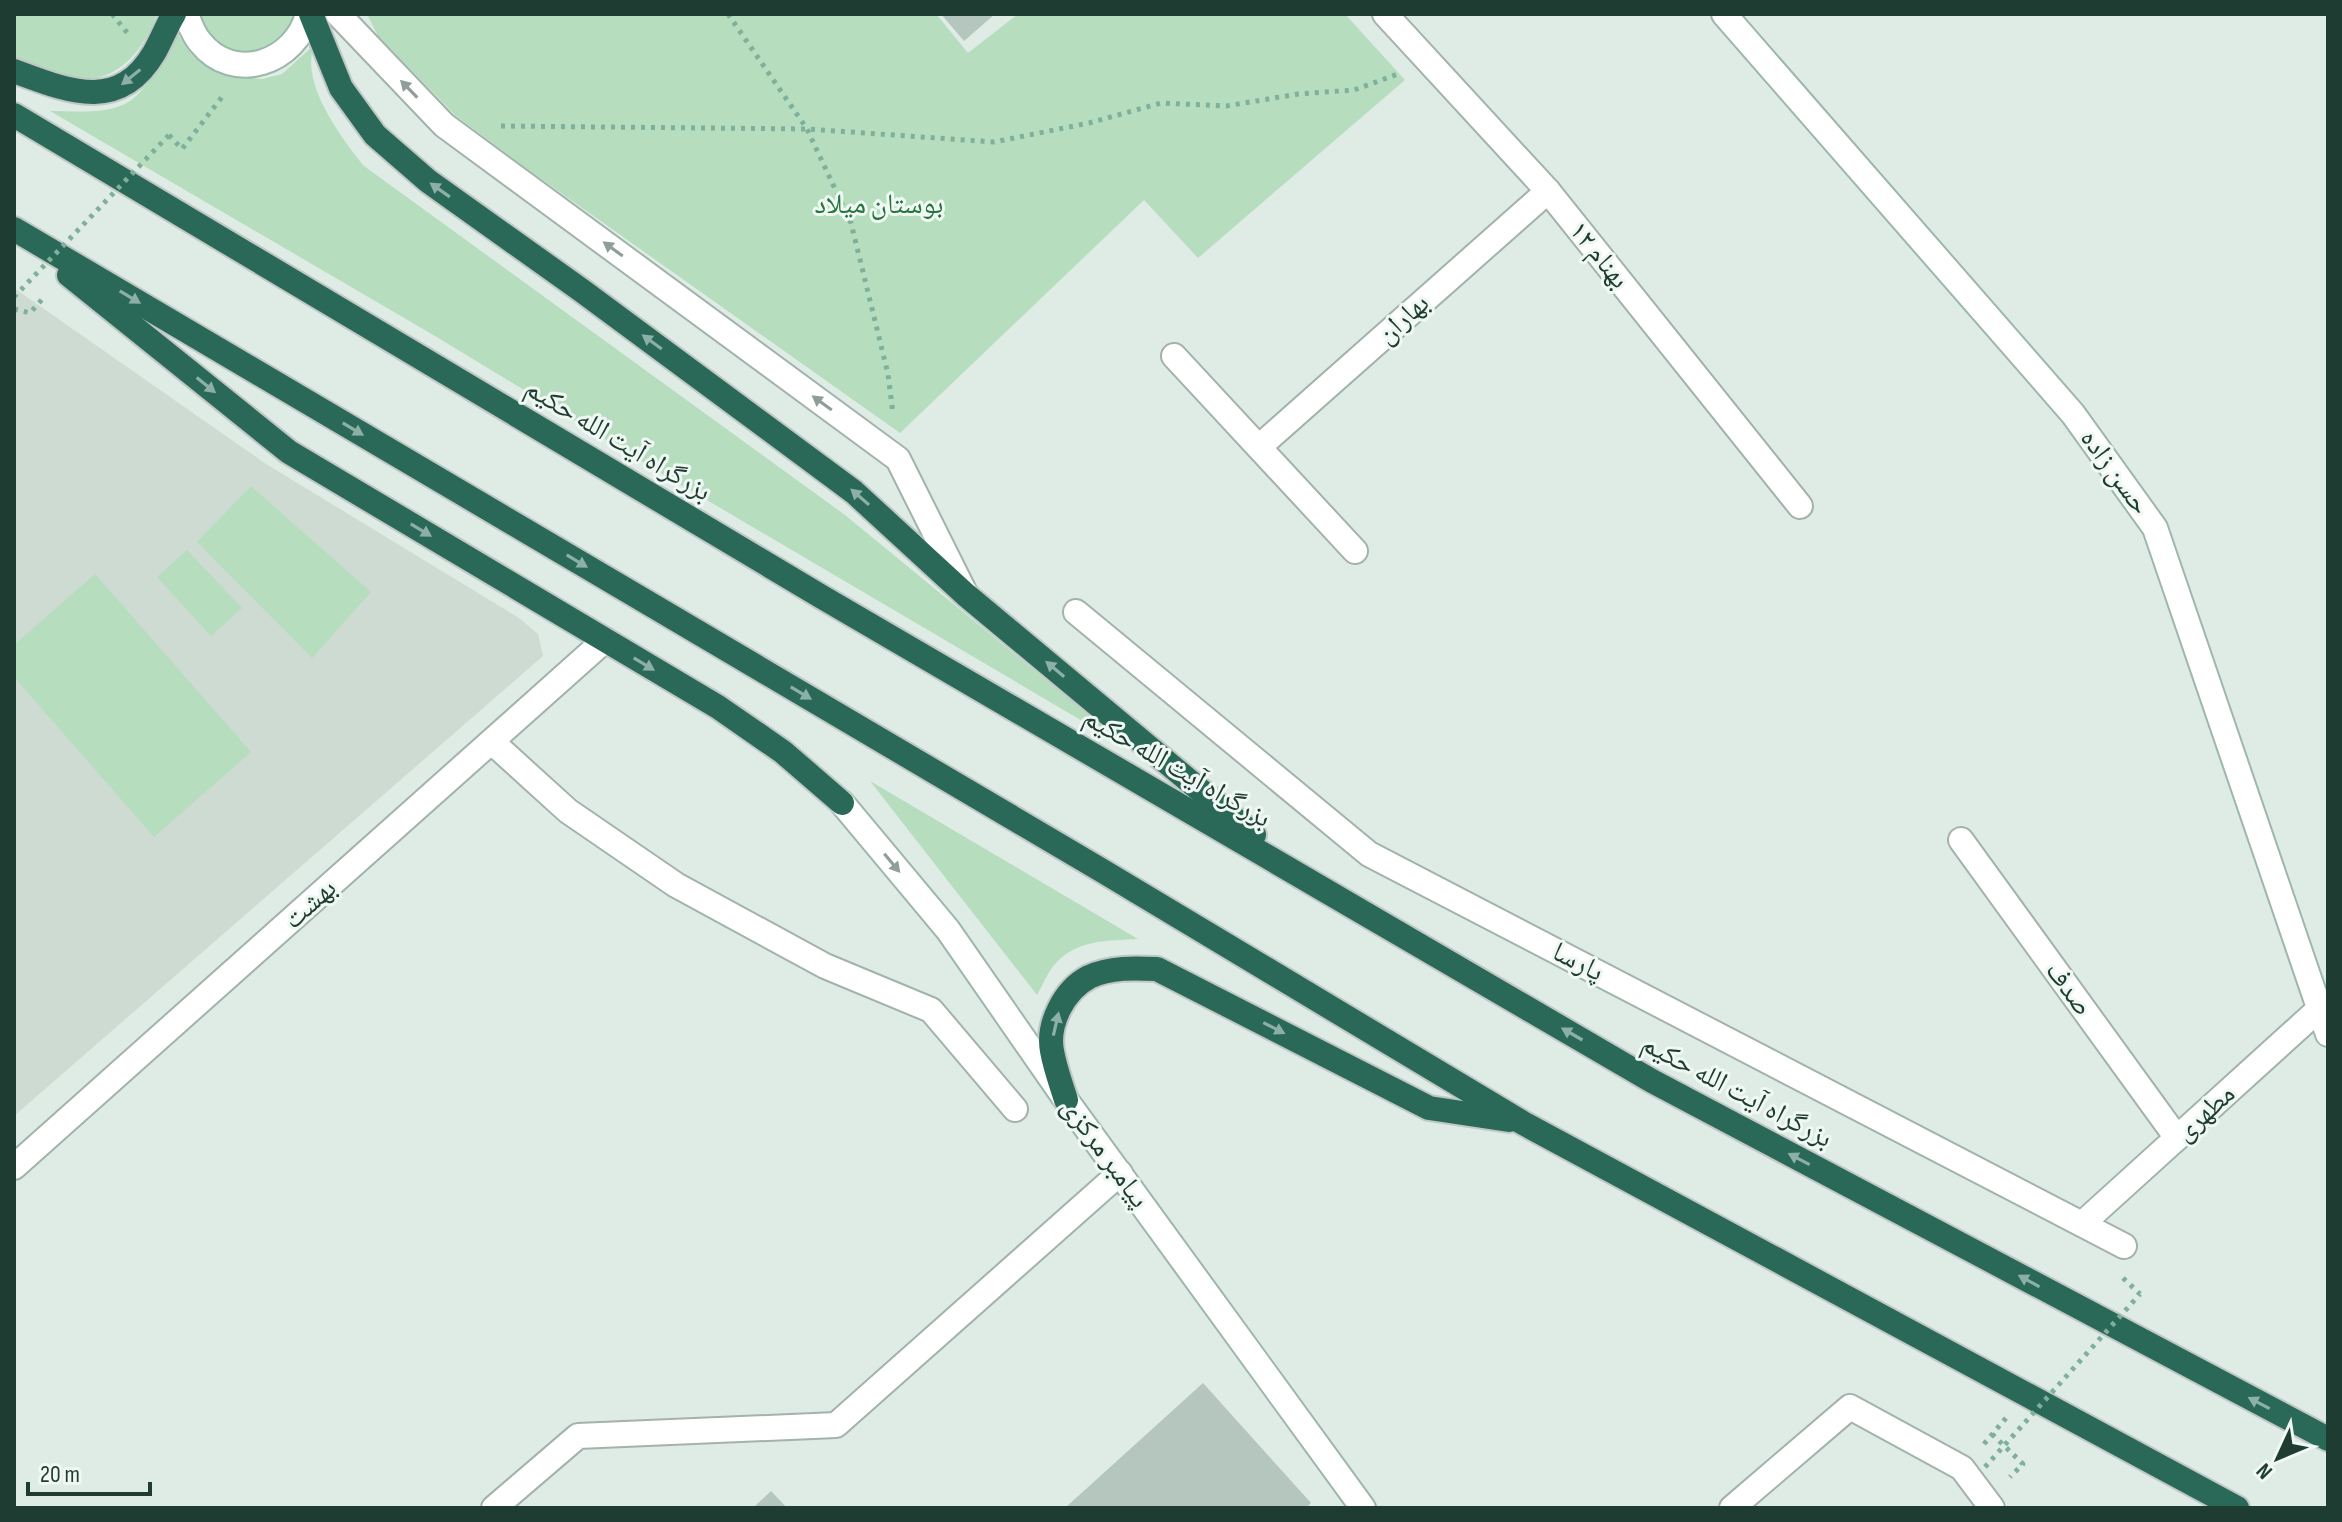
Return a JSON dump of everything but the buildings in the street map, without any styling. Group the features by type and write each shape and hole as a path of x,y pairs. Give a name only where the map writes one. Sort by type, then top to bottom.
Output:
{"highway":[{"path":"14,71 69,91 99,93 120,86 137,75 154,54 174,14"},
{"path":"309,14 341,88 375,135 428,181 854,492 966,595 1309,880"},
{"name":"بزرگراه آیت الله حکیم","path":"14,115 822,597 1652,1081 2328,1439"},
{"path":"14,230 289,452 718,707 783,752 842,803"},
{"path":"14,230 1101,870 1523,1123 2237,1508"},
{"path":"1066,1100 1051,1048 1055,1018 1066,996 1089,977 1123,968 1157,969 1429,1108 1523,1123"}],"street":[{"path":"186,14 202,45 216,56 232,63 250,64 267,62 283,54 296,41 309,14"},
{"path":"338,14 444,125 898,459 966,595"},
{"name":"بهنام ۱۲","path":"1385,14 1548,191 1800,506"},
{"name":"حسن زاده","path":"1724,14 2073,414 2155,528 2324,1005 2328,1034"},
{"name":"بهاران","path":"1259,447 1548,191"},
{"path":"1174,356 1355,551"},
{"name":"پارسا","path":"1076,612 1369,854 2124,1246"},
{"name":"بهشت","path":"14,1167 605,640"},
{"path":"492,742 568,811 676,885 825,966 931,1010 1015,1109"},
{"name":"پیامبر مرکزی","path":"842,803 948,930 1066,1100 1363,1508"},
{"name":"صدف","path":"1961,840 2177,1138"},
{"name":"مطهری","path":"2082,1224 2324,1005"},
{"path":"494,1508 578,1436 836,1425 1120,1173"},
{"path":"1732,1508 1850,1407 1962,1468 1992,1508"}],"path":[{"path":"112,14 131,38"},
{"path":"728,14 807,129 851,223 888,374 898,459"},
{"path":"444,125 807,129 994,142 1089,123 1161,103 1226,106 1298,94 1354,90 1430,63"},
{"path":"14,297 169,135 182,149 225,93"},
{"path":"14,309 30,313"},
{"path":"1992,1434 2023,1464 2011,1478 1985,1467 2140,1294"}],"shaded area":[{"path":"14,288 266,464 519,618 538,634 543,656 14,1116"}],"green space":[{"path":"14,14 157,14 145,40 118,69 92,79 61,82 47,78 14,58"},
{"path":"199,14 299,14 277,47 245,54 229,50 216,42 205,29"},
{"name":"بوستان میلاد","path":"367,14 936,14 968,53 1018,14 1345,14 1405,80 1198,258 1144,200 900,433 456,116 378,36"},
{"path":"176,31 192,55 215,71 239,77 262,79 282,74 312,47 311,69 319,97 340,134 364,166 845,515 1130,749 50,111 104,110 130,101 154,74"},
{"path":"251,486 371,592 312,658 197,542"},
{"path":"187,550 242,608 211,636 157,577"},
{"path":"95,574 251,752 154,837 14,677 14,645"},
{"path":"870,781 1138,939 1105,941 1074,949 1053,966 1037,995"}]}
